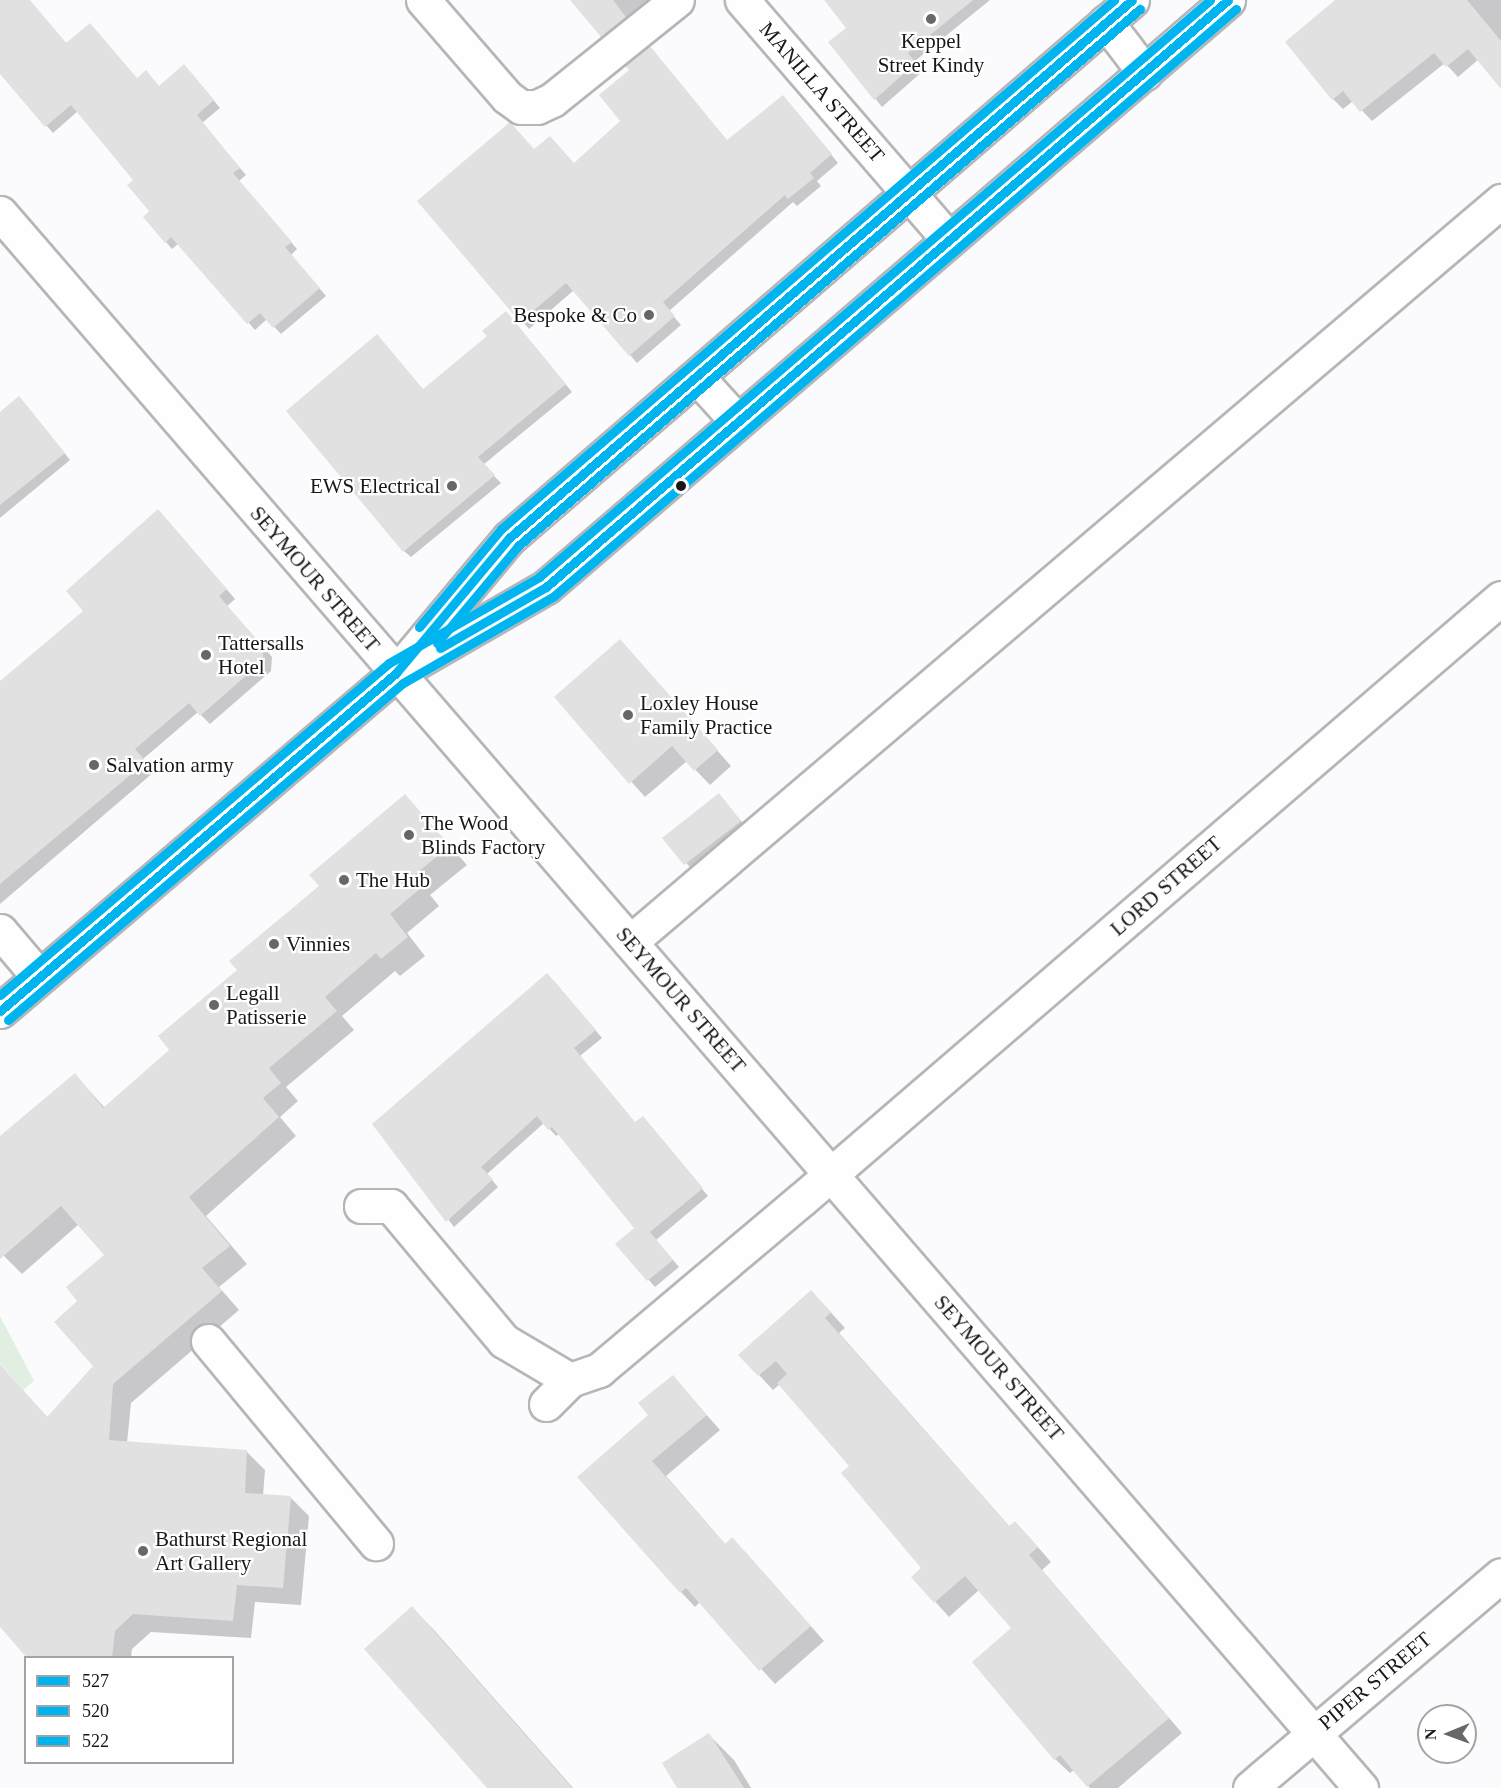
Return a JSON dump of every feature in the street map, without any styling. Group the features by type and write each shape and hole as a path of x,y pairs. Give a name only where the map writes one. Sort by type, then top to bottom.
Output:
{"street":[{"path":"423,0 507,97 521,106 537,107 552,100 677,0"},
{"name":"MANILLA STREET","path":"742,0 948,239"},
{"path":"0,1011 396,673 509,538 698,378 909,191 1132,0"},
{"path":"396,673 546,587 1228,0"},
{"path":"1106,22 1145,73"},
{"path":"630,942 1501,201"},
{"name":"SEYMOUR STREET","path":"0,213 1361,1788"},
{"path":"698,378 737,421"},
{"name":"LORD STREET","path":"570,1380 600,1370 1501,598"},
{"path":"0,931 39,977"},
{"path":"361,1206 391,1206 504,1341 570,1380 546,1404"},
{"path":"208,1341 376,1543"},
{"name":"PIPER STREET","path":"1250,1788 1501,1575"}],"green space":[{"path":"0,1316 34,1381 23,1390 0,1363"}],"building":[{"path":"0,0 30,0 66,43 90,23 137,78 146,70 159,86 184,64 214,100 197,115 240,168 233,173 292,242 285,247 320,288 273,328 260,313 247,324 171,237 165,243 143,217 149,211 127,185 133,180 71,105 45,127 0,74"},
{"path":"570,0 613,0 626,17 601,37"},
{"path":"824,0 973,0 908,53 916,63 874,100 828,42 846,28"},
{"path":"1335,0 1467,0 1501,41 1501,89 1468,49 1446,67 1434,53 1360,112 1343,91 1332,100 1285,42"},
{"path":"650,46 727,140 783,95 832,154 810,173 814,178 788,199 785,195 663,302 675,316 629,356 566,283 520,322 417,201 510,122 534,149 550,136 574,163 620,121 599,95 629,70 625,65"},
{"path":"506,311 566,384 478,457 495,475 403,552 286,411 377,334 423,389 487,336 482,331"},
{"path":"19,396 65,453 0,505 0,412"},
{"path":"158,509 227,589 219,596 263,647 263,661 200,716 189,703 135,749 146,762 0,884 0,681 83,611 66,591"},
{"name":"Loxley House Family Practice","path":"620,639 718,750 694,771 672,746 629,784 554,697"},
{"path":"719,793 741,821 684,865 662,838"},
{"path":"405,794 450,846 413,876 422,887 390,914 408,937 381,959 376,953 325,997 337,1011 269,1068 281,1083 263,1098 279,1117 189,1197 230,1246 202,1268 222,1291 113,1384 109,1440 247,1450 245,1493 291,1496 283,1588 237,1585 233,1621 133,1614 115,1631 112,1656 25,1656 0,1627 0,1364 47,1417 93,1366 54,1322 77,1301 66,1287 104,1255 61,1206 0,1259 0,1136 75,1073 103,1108 169,1050 158,1036 237,970 229,961 319,886 309,875"},
{"path":"547,973 596,1030 574,1048 635,1122 643,1116 703,1188 650,1232 673,1260 647,1281 615,1244 634,1228 552,1127 548,1130 537,1116 481,1167 493,1179 446,1222 372,1124"},
{"path":"811,1290 831,1312 825,1318 1009,1526 1015,1521 1038,1547 1029,1555 1169,1718 1087,1787 1060,1755 1054,1760 972,1662 1011,1628 965,1576 934,1603 911,1577 921,1568 841,1473 849,1466 777,1383 787,1374 776,1361 758,1376 738,1355"},
{"path":"673,1375 707,1415 652,1461 725,1544 732,1537 811,1626 759,1671 686,1588 680,1593 577,1477 648,1415 638,1403"},
{"path":"412,1606 572,1788 487,1788 364,1649"},
{"path":"709,1733 744,1788 677,1788 662,1763"}],"transit line":[{"name":"522","path":"419,627 501,529 1114,0"},
{"name":"527","path":"0,1011 396,673 509,538 1132,0"},
{"name":"522","path":"0,995 389,663 539,577 1210,0"},
{"name":"527","path":"440,648 546,587 1228,0"},
{"name":"520","path":"437,643 518,546 1140,9"},
{"name":"520","path":"8,1020 403,683 554,596 1236,9"}],"place":[{"name":"Keppel Street Kindy","path":"931,19"},
{"name":"Bespoke & Co","path":"649,315"},
{"name":"EWS Electrical","path":"452,486"},
{"name":"Tattersalls Hotel","path":"206,655"},
{"name":"Loxley House Family Practice","path":"628,715"},
{"name":"Salvation army","path":"94,765"},
{"name":"The Wood Blinds Factory","path":"409,835"},
{"name":"The Hub","path":"344,880"},
{"name":"Vinnies","path":"274,944"},
{"name":"Legall Patisserie","path":"214,1005"},
{"name":"Bathurst Regional Art Gallery","path":"143,1551"}]}
